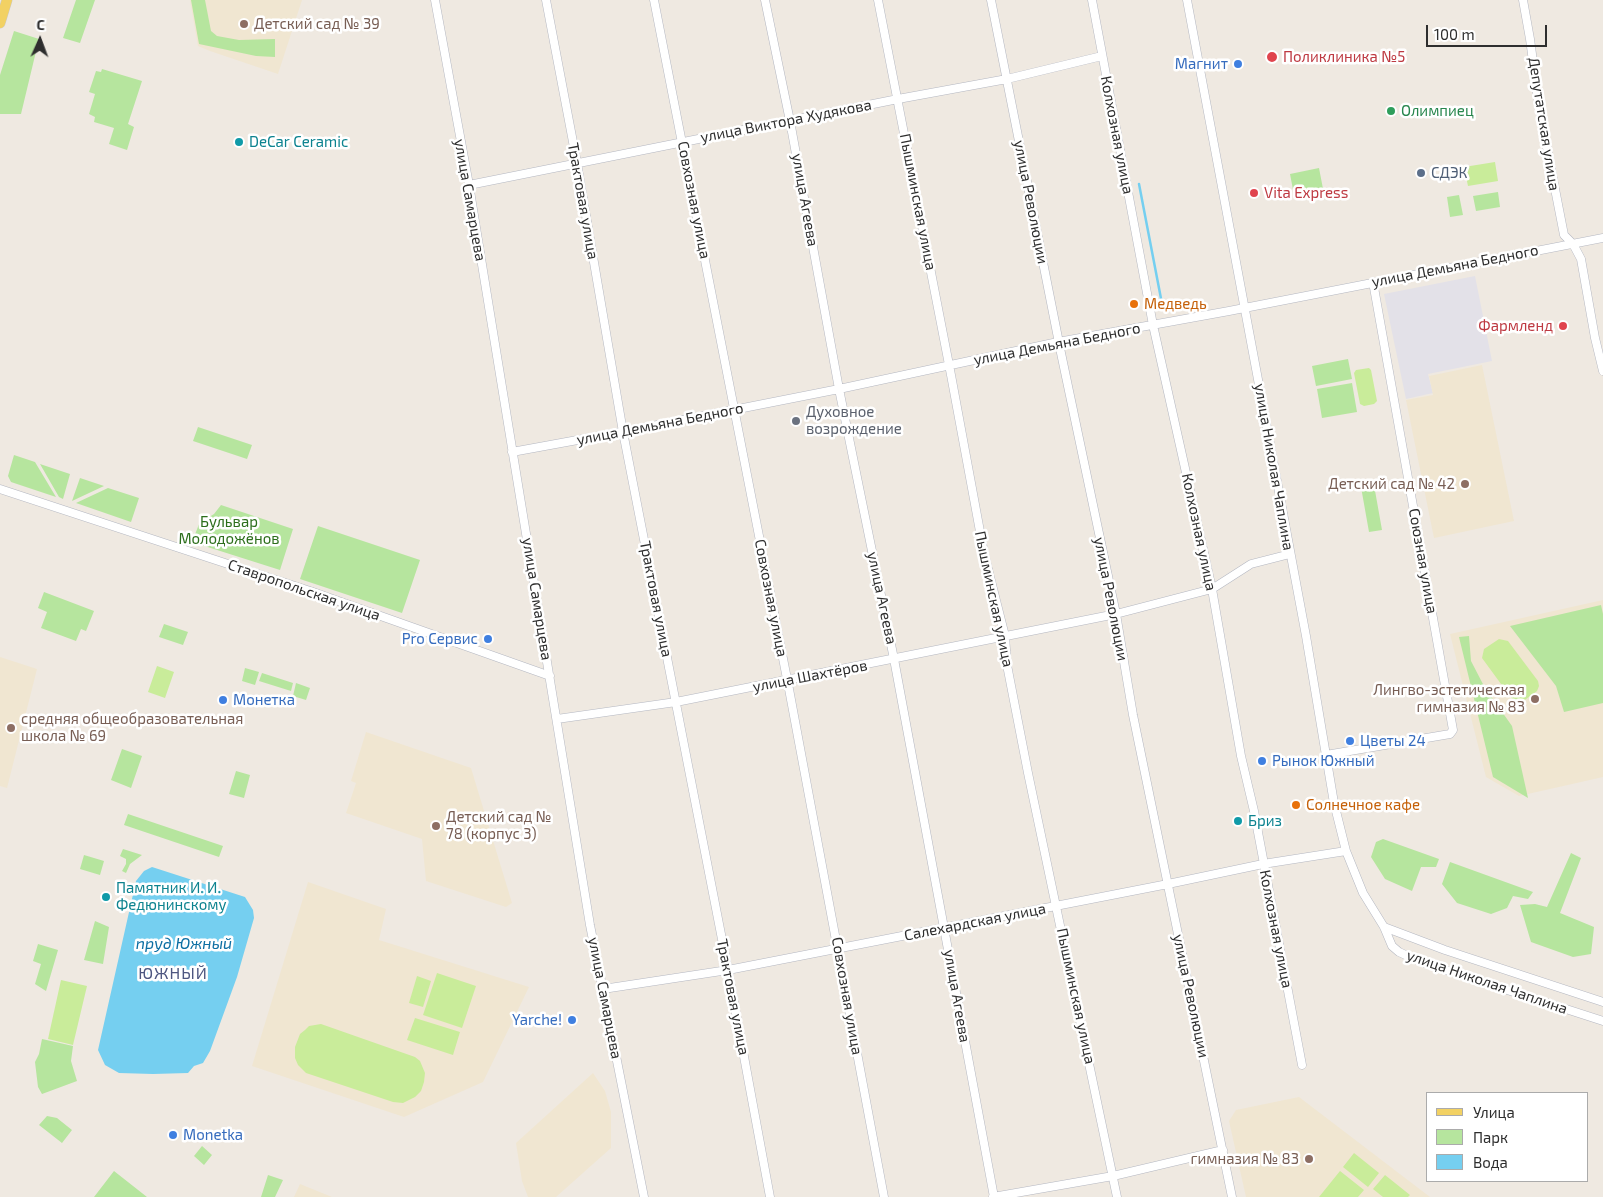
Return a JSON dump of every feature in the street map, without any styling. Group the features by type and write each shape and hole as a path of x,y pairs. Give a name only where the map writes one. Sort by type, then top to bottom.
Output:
{"main road":[{"path":"0,23 7,0"}],"street":[{"name":"улица Самарцева","path":"435,0 469,185 590,925 644,1197"},
{"name":"Трактовая улица","path":"546,0 577,162 623,432 728,970 770,1197"},
{"name":"Совхозная улица","path":"654,0 787,680 884,1197"},
{"name":"улица Агеева","path":"765,0 790,121 839,388 894,659 993,1197"},
{"name":"Пышминская улица","path":"878,0 984,553 1005,636 1007,665 1117,1197"},
{"name":"улица Революции","path":"991,0 1058,342 1116,614 1131,705 1232,1197"},
{"name":"Колхозная улица","path":"1092,0 1153,325 1212,589 1241,756 1254,811 1302,1065"},
{"name":"улица Николая Чаплина","path":"1187,0 1306,636 1334,803 1346,851 1364,893 1384,927 1392,946 1412,958 1603,1021"},
{"name":"Депутатская улица","path":"1523,0 1539,107 1564,235 1573,244 1581,259 1603,372"},
{"name":"улица Виктора Худякова","path":"469,185 577,162 1006,79 1102,56"},
{"name":"улица Демьяна Бедного","path":"512,452 623,432 1058,342 1245,308 1603,238"},
{"name":"Союзная улица","path":"1326,756 1450,734 1453,730 1373,282"},
{"name":"Ставропольская улица","path":"0,489 313,592 550,676"},
{"name":"улица Шахтёров","path":"557,719 676,702 1116,614 1212,589 1251,564 1290,554"},
{"name":"Салехардская улица","path":"603,989 728,970 1263,864 1346,851"},
{"name":"улица Николая Чаплина","path":"1384,927 1445,950 1603,1002"},
{"path":"993,1197 1113,1176 1223,1150"}],"shaded area":[{"name":"Детский сад № 39","path":"190,0 302,0 278,74 198,46"},
{"path":"1475,276 1492,361 1428,374 1433,393 1406,399 1384,294"},
{"name":"Детский сад № 42","path":"1482,365 1514,521 1434,538 1406,400 1433,395 1429,376"},
{"name":"Лингво-эстетическая гимназия № 83","path":"1603,600 1603,777 1519,796 1486,777 1450,634"},
{"name":"средняя общеобразовательная школа № 69","path":"0,657 37,669 7,788 0,786"},
{"name":"Детский сад № 78 (корпус 3)","path":"366,732 471,768 512,903 506,907 426,881 422,839 346,813 356,783 351,781"},
{"path":"308,882 386,909 379,940 529,987 483,1082 404,1117 252,1066"},
{"path":"593,1073 605,1091 611,1112 611,1148 556,1197 528,1197 522,1181 516,1143"},
{"name":"гимназия № 83","path":"1299,1097 1430,1197 1246,1197 1229,1121 1236,1110"},
{"path":"300,1184 332,1197 294,1197"}],"green space":[{"path":"76,0 95,0 80,43 63,38"},
{"path":"191,0 205,0 211,31 217,36 239,40 275,39 275,57 256,56 199,44"},
{"path":"14,31 39,39 21,114 0,114 0,75"},
{"path":"102,69 142,81 128,124 134,127 127,150 109,144 114,128 94,122 95,117 89,114 95,94 89,92 96,71 101,72"},
{"path":"1495,162 1498,181 1468,186 1464,167"},
{"path":"1319,168 1324,194 1295,200 1290,174"},
{"path":"1498,192 1500,207 1476,211 1473,196"},
{"path":"1459,195 1463,215 1450,217 1447,197"},
{"path":"1348,359 1352,379 1316,386 1312,366"},
{"path":"1369,368 1377,401 1374,404 1364,406 1360,404 1354,373 1356,370"},
{"path":"1352,383 1357,412 1322,418 1317,389"},
{"path":"198,427 252,445 247,459 193,441"},
{"path":"14,455 35,462 56,497 11,482 8,476"},
{"path":"40,464 70,474 63,499 59,497"},
{"path":"80,478 104,486 72,501"},
{"path":"1374,485 1382,530 1369,532 1361,487"},
{"path":"108,488 139,498 131,522 76,503"},
{"name":"Бульвар Молодожёнов","path":"221,505 293,529 280,570 195,543 194,537 201,519 206,519 214,514"},
{"path":"318,526 420,560 402,613 300,579"},
{"path":"44,592 94,611 86,631 81,629 76,641 41,628 47,612 38,608"},
{"path":"1601,605 1603,614 1603,703 1564,712 1556,686 1510,626"},
{"path":"164,624 188,632 183,645 159,637"},
{"path":"1469,636 1471,661 1485,688 1512,726 1528,798 1493,777 1459,637"},
{"path":"1499,639 1508,641 1538,681 1537,691 1522,702 1512,699 1482,658 1484,649"},
{"path":"157,666 174,672 165,698 148,692"},
{"path":"245,668 259,672 255,685 242,681"},
{"path":"262,673 293,683 291,691 259,681"},
{"path":"296,683 310,688 306,700 293,696"},
{"path":"122,749 142,756 131,788 111,780"},
{"path":"236,771 250,775 244,798 229,794"},
{"path":"128,814 223,846 219,857 124,825"},
{"path":"1383,839 1439,859 1436,867 1421,867 1412,891 1385,879 1371,857 1376,842"},
{"path":"123,849 142,855 130,864 126,873 122,871 126,864 126,859 120,856"},
{"path":"1571,853 1581,858 1560,913 1594,927 1591,954 1573,957 1531,942 1520,905 1535,904 1547,907"},
{"path":"84,855 104,861 100,875 80,869"},
{"path":"1450,862 1533,892 1528,899 1513,896 1507,908 1491,914 1457,903 1442,884"},
{"path":"95,921 109,927 103,964 84,960"},
{"path":"38,944 58,950 46,991 35,984 41,964 33,961"},
{"path":"437,973 476,986 462,1028 423,1015"},
{"path":"417,976 431,981 423,1007 409,1003"},
{"path":"61,980 87,986 73,1045 48,1039"},
{"path":"415,1018 460,1032 453,1055 407,1040"},
{"path":"321,1024 415,1057 420,1061 425,1073 421,1091 415,1097 403,1103 393,1102 306,1073 298,1065 295,1058 295,1047 300,1034 309,1026"},
{"path":"42,1039 73,1046 71,1061 77,1081 42,1094 38,1087 35,1062"},
{"path":"47,1116 57,1118 72,1130 62,1143 39,1125"},
{"path":"202,1146 212,1155 204,1165 194,1156"},
{"path":"1354,1153 1379,1173 1368,1187 1343,1167"},
{"path":"114,1171 147,1197 94,1197"},
{"path":"1340,1171 1364,1190 1358,1197 1319,1197"},
{"path":"268,1175 283,1180 275,1197 261,1197"},
{"path":"1385,1175 1410,1195 1408,1197 1383,1197 1373,1189"}],"water":[{"name":"пруд Южный","path":"152,867 245,897 253,910 254,918 237,977 210,1051 203,1063 194,1066 188,1073 119,1073 105,1065 98,1050 136,881 144,871"}],"waterway":[{"path":"1139,184 1163,309 1176,306"}],"place":[{"name":"Детский сад № 39","path":"244,24"},
{"name":"Поликлиника №5","path":"1272,57"},
{"name":"Магнит","path":"1238,64"},
{"name":"Олимпиец","path":"1391,111"},
{"name":"DeCar Ceramic","path":"239,142"},
{"name":"СДЭК","path":"1421,173"},
{"name":"Vita Express","path":"1254,193"},
{"name":"Медведь","path":"1134,304"},
{"name":"Фармленд","path":"1563,326"},
{"name":"Духовное возрождение","path":"796,421"},
{"name":"Детский сад № 42","path":"1465,484"},
{"name":"Pro Сервис","path":"488,639"},
{"name":"Лингво-эстетическая гимназия № 83","path":"1535,699"},
{"name":"Монетка","path":"223,700"},
{"name":"средняя общеобразовательная школа № 69","path":"11,728"},
{"name":"Цветы 24","path":"1350,741"},
{"name":"Рынок Южный","path":"1262,761"},
{"name":"Солнечное кафе","path":"1296,805"},
{"name":"Бриз","path":"1238,821"},
{"name":"Детский сад № 78 (корпус 3)","path":"436,826"},
{"name":"Памятник И. И. Федюнинскому","path":"106,897"},
{"name":"Yarche!","path":"572,1020"},
{"name":"Monetka","path":"173,1135"},
{"name":"гимназия № 83","path":"1309,1159"}],"district":[{"name":"ЮЖНЫЙ","path":"173,974"}]}
